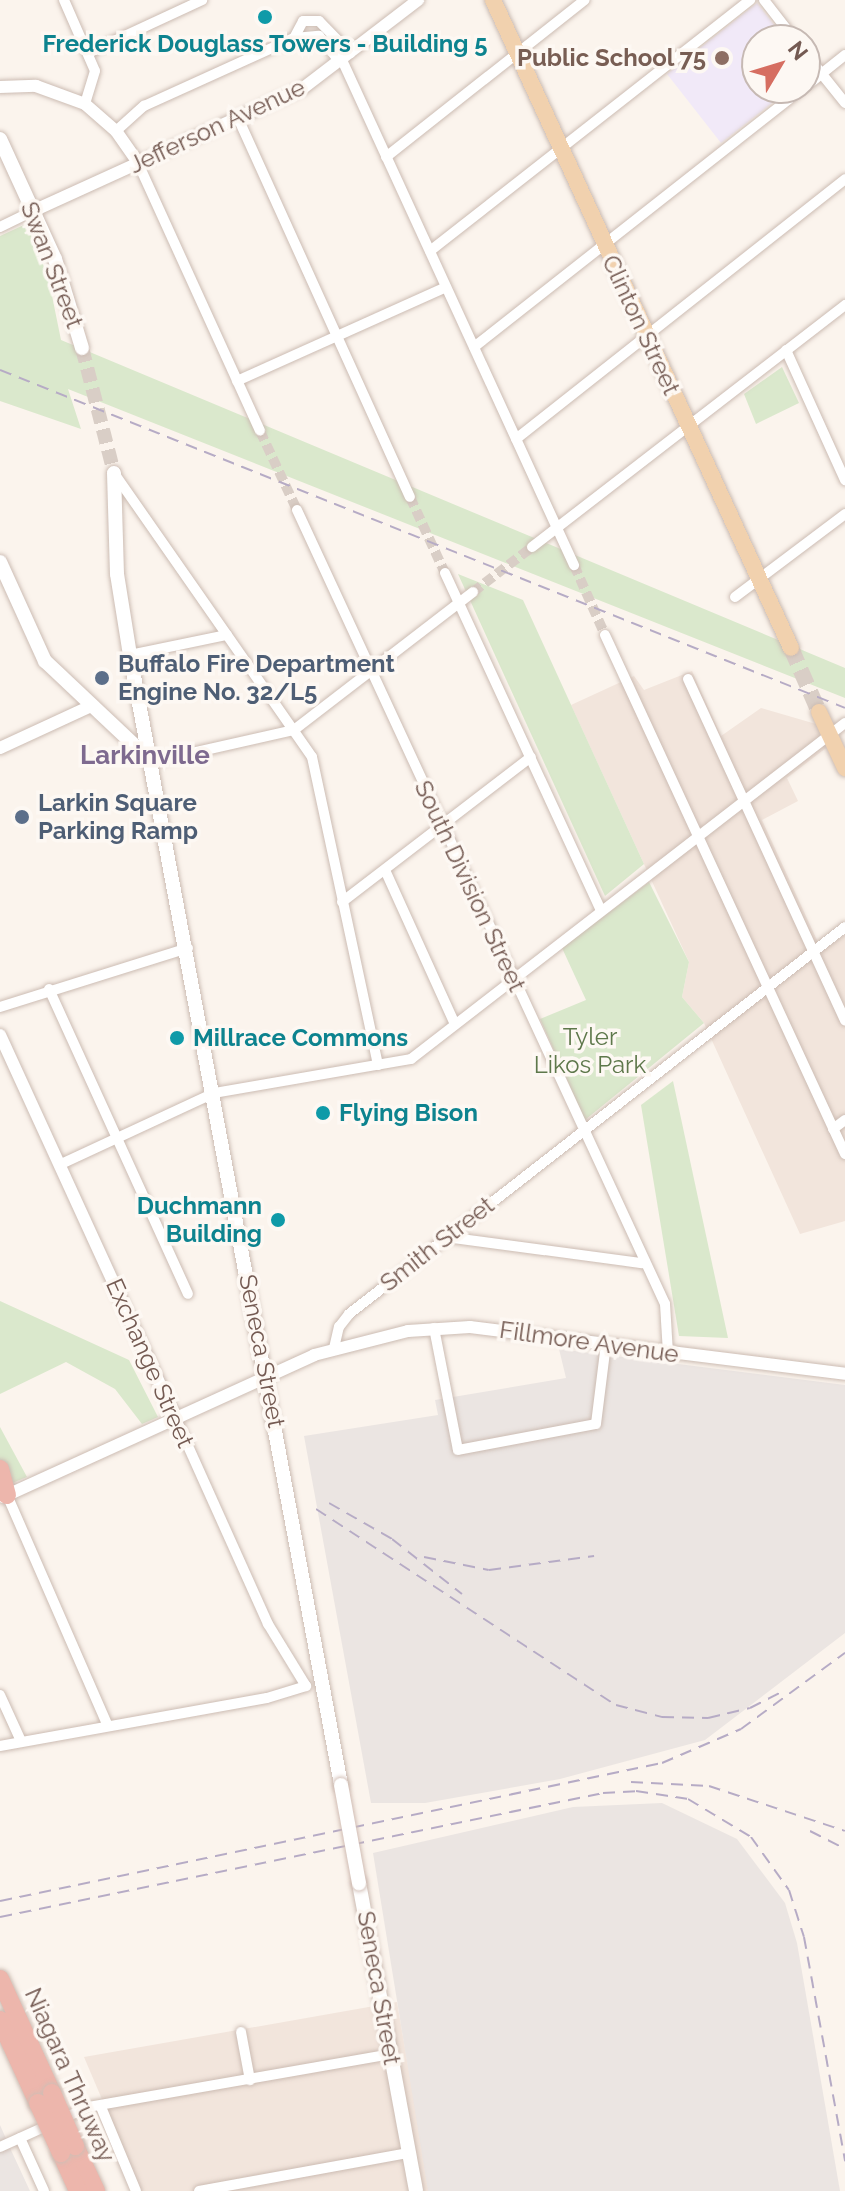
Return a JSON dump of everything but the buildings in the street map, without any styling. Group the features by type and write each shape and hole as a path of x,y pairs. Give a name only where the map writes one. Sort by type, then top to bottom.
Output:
{"highway":[{"path":"0,1469 2,1494"},
{"name":"Niagara Thruway","path":"0,1979 45,2098 68,2149 96,2191"},
{"name":"Niagara Thruway","path":"0,2020 45,2098"},
{"name":"Niagara Thruway","path":"68,2149 78,2191"}],"main road":[{"name":"Clinton Street","path":"493,0 559,150 791,648"},
{"name":"Swan Street","path":"0,139 55,259 82,348"},
{"path":"114,473 117,574 152,762"},
{"path":"0,562 45,661 152,762"},
{"path":"819,712 845,768"},
{"name":"Seneca Street","path":"152,762 416,2191"}],"street":[{"path":"64,0 95,76 85,104"},
{"path":"88,53 185,4 202,0"},
{"name":"Jefferson Avenue","path":"0,227 308,86 418,0"},
{"path":"386,157 585,0"},
{"path":"430,251 750,0"},
{"path":"764,0 783,24"},
{"path":"116,131 147,104 294,38 319,36 344,58 386,157 574,565"},
{"path":"845,55 822,74 845,103"},
{"path":"0,87 36,86 85,104 116,131 138,163 260,431"},
{"path":"474,347 782,104"},
{"path":"238,118 410,497"},
{"path":"516,439 845,179"},
{"path":"237,381 446,287"},
{"path":"532,547 845,305"},
{"path":"786,350 845,480"},
{"path":"114,473 312,757 378,1065"},
{"name":"South Division Street","path":"297,510 581,1131 668,1313 668,1353"},
{"path":"735,597 845,514"},
{"path":"445,573 601,911"},
{"path":"152,762 294,730 473,592"},
{"path":"130,655 227,635"},
{"path":"605,635 845,1154"},
{"path":"688,679 845,1021"},
{"path":"0,748 93,705"},
{"path":"59,1165 214,1093 411,1059 845,723"},
{"path":"342,902 531,757"},
{"path":"385,870 455,1024"},
{"name":"Smith Street","path":"334,1348 339,1327 349,1314 845,927"},
{"path":"0,1007 49,989 188,948"},
{"path":"49,989 188,1294"},
{"name":"Exchange Street","path":"0,1035 268,1624 306,1686 108,1726"},
{"path":"833,1129 845,1120"},
{"path":"446,1237 642,1263"},
{"name":"Fillmore Avenue","path":"334,1348 434,1328 470,1327 845,1374"},
{"path":"434,1328 458,1450 596,1424 606,1344"},
{"path":"0,1746 108,1726 2,1494 334,1348"},
{"path":"0,1695 21,1741"},
{"path":"241,2032 250,2080"},
{"path":"0,2147 76,2111 391,2054"},
{"path":"101,2107 136,2191"},
{"path":"20,2138 44,2191"},
{"path":"199,2191 409,2153"}],"shaded area":[{"name":"Public School 75","path":"757,3 773,24 741,24 741,104 771,104 721,143 667,74"},
{"path":"692,671 721,736 761,708 816,724 826,748 787,778 798,801 762,820 822,951 845,935 845,1221 800,1234 704,1023 682,997 689,962 571,705 634,676 644,690"},
{"path":"559,1349 845,1385 845,1633 705,1740 560,1779 425,1803 371,1803 304,1436 438,1415 435,1400 566,1378"},
{"path":"662,1803 737,1839 785,1903 797,1943 840,2191 428,2191 373,1853 573,1807"},
{"path":"397,2002 430,2191 141,2191 84,2057"},
{"path":"0,2125 11,2150 30,2191 0,2191"}],"green space":[{"path":"26,224 48,276 61,340 845,668 845,698 68,389 81,429 0,401 0,236"},
{"path":"782,367 799,403 756,424 744,394"},
{"path":"458,574 523,600 644,864 605,896"},
{"name":"Tyler Likos Park","path":"649,882 689,962 682,997 704,1023 585,1120 540,1019 586,1000 562,948"},
{"path":"673,1081 728,1338 679,1336 641,1105"},
{"path":"0,1301 129,1360 158,1417 142,1424 115,1389 66,1362 0,1394"},
{"path":"0,1427 27,1477 0,1488"}],"tunnel":[{"path":"82,348 114,473"},
{"path":"260,431 297,510"},
{"path":"410,497 445,573"},
{"path":"473,592 532,547"},
{"path":"574,565 605,635"},
{"path":"791,648 819,712"}],"railway":[{"path":"0,370 845,708"},
{"path":"329,1503 392,1539 462,1594"},
{"path":"316,1509 616,1705 662,1717 708,1718 750,1708 781,1692"},
{"path":"424,1557 489,1570 594,1556"},
{"path":"0,1901 662,1763 741,1729 845,1653"},
{"path":"631,1782 709,1786 845,1831"},
{"path":"0,1917 603,1793 636,1791 688,1799 751,1837 789,1890 804,1937 845,2161"},
{"path":"810,1831 845,1849"}],"place":[{"name":"Frederick Douglass Towers - Building 5","path":"265,17"},
{"name":"Public School 75","path":"722,58"},
{"name":"Buffalo Fire Department Engine No. 32/L5","path":"102,678"},
{"name":"Larkin Square Parking Ramp","path":"22,817"},
{"name":"Millrace Commons","path":"177,1038"},
{"name":"Flying Bison","path":"323,1113"},
{"name":"Duchmann Building","path":"278,1220"}],"district":[{"name":"Larkinville","path":"145,756"}]}
